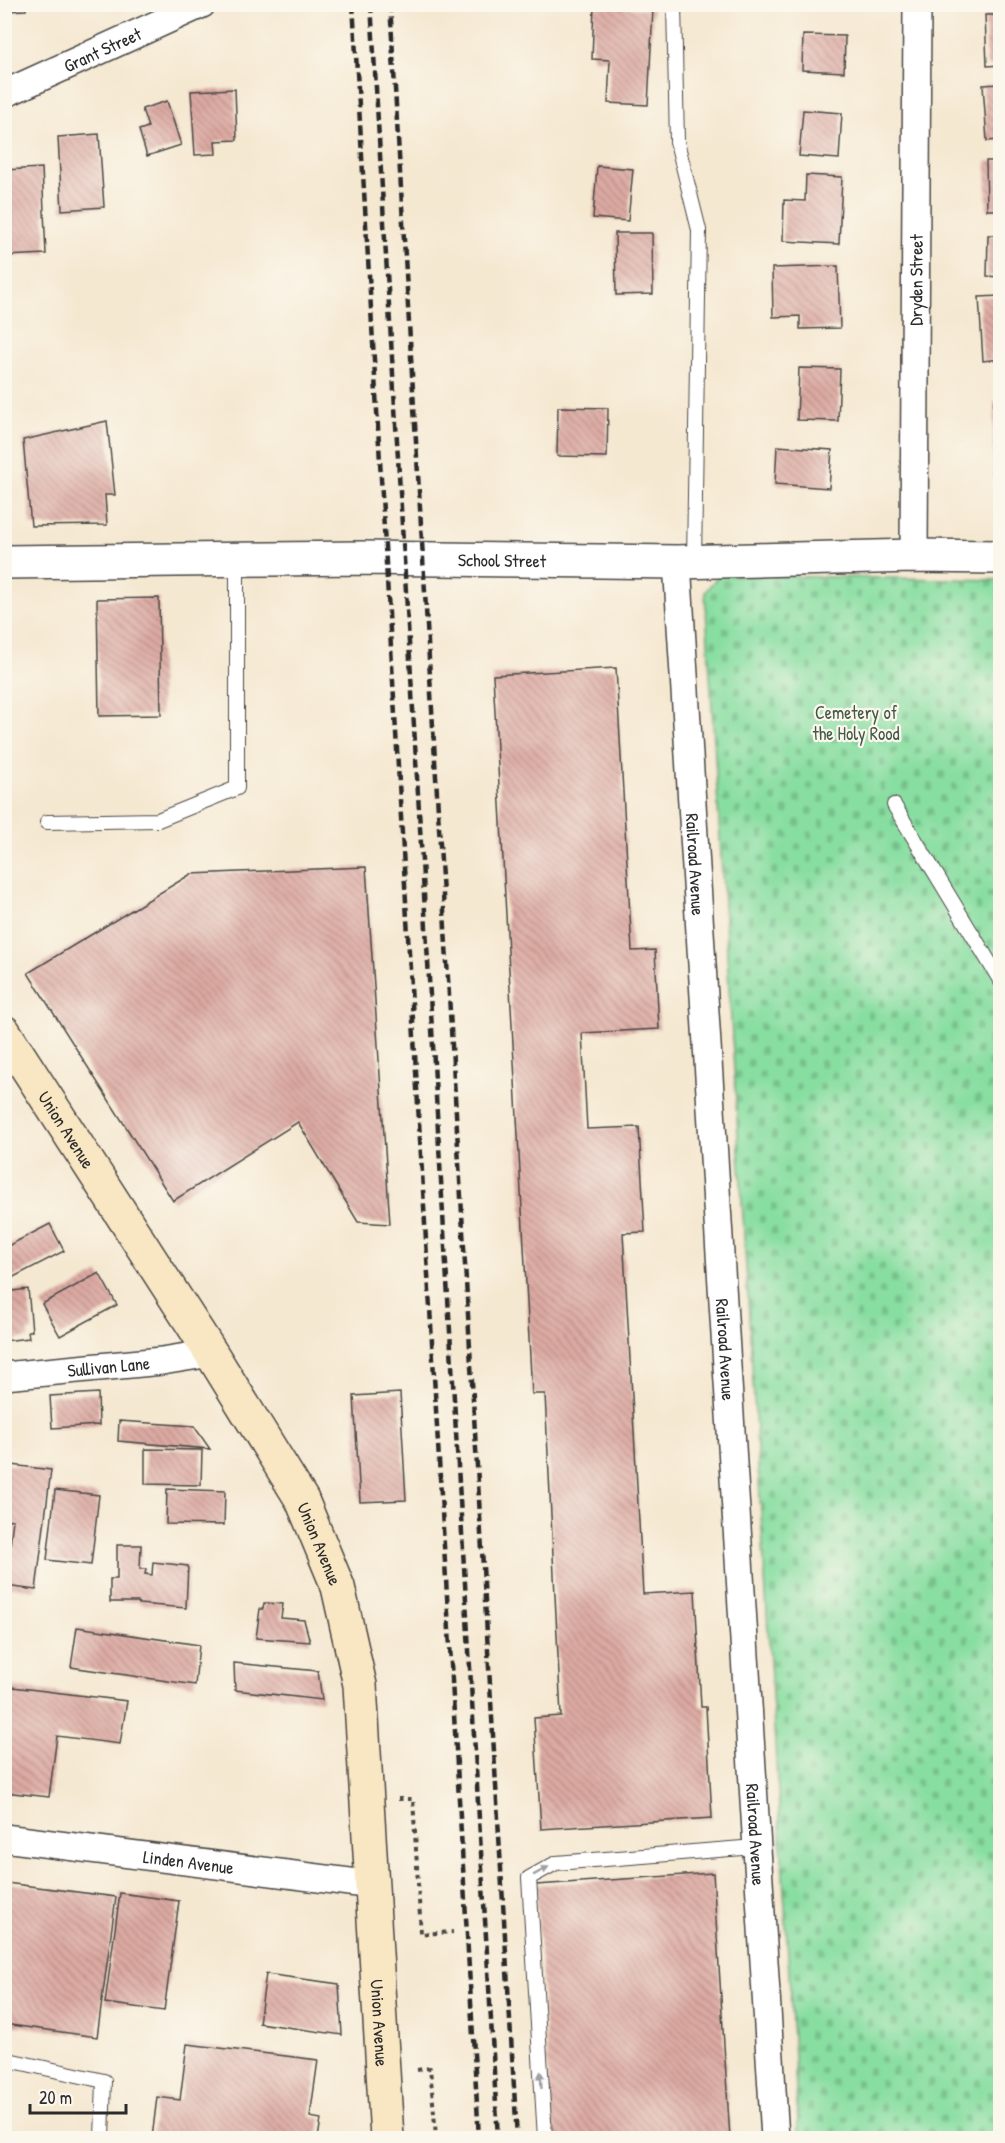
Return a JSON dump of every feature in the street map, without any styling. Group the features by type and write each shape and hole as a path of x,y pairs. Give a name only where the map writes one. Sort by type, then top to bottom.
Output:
{"main road":[{"name":"Union Avenue","path":"4,1032 211,1353 302,1500 338,1587 360,1685 387,2139"}],"street":[{"name":"Grant Street","path":"4,94 202,4"},
{"name":"Dryden Street","path":"914,556 917,4"},
{"name":"School Street","path":"4,562 237,558 685,562 914,556 1000,557"},
{"name":"Railroad Avenue","path":"685,562 755,1847 775,2139"},
{"name":"Sullivan Lane","path":"4,1376 162,1361 211,1353"},
{"name":"Linden Avenue","path":"4,1838 373,1885"}],"lane":[{"path":"674,4 677,142 699,230 685,562"},
{"path":"47,822 158,820 237,788 237,558"},
{"path":"894,805 1000,980"},
{"path":"545,2139 529,1878 556,1863 755,1847"},
{"path":"4,2059 105,2081 102,2139"}],"path":[{"path":"394,1799 412,1798 421,1934 453,1932"},
{"path":"417,2080 417,2068 430,2068 436,2136 448,2135 448,2139"}],"green space":[{"name":"Cemetery of the Holy Rood","path":"719,575 1000,580 1000,2138 799,2138 705,592"}],"building":[{"path":"4,4 26,4 26,10 4,11"},
{"path":"594,6 653,9 648,105 608,103 610,60 592,59"},
{"path":"985,15 1000,15 1000,65 987,66"},
{"path":"803,35 845,36 844,72 802,70"},
{"path":"1000,84 1000,140 987,141 983,85"},
{"path":"235,89 237,140 215,141 216,154 195,155 191,91"},
{"path":"167,101 181,145 147,156 139,130 148,127 142,109"},
{"path":"803,110 842,113 839,159 799,156"},
{"path":"99,134 104,207 62,210 58,137"},
{"path":"986,161 1000,161 1000,210 987,210"},
{"path":"597,166 633,169 628,221 593,218"},
{"path":"42,168 46,254 6,256 4,170"},
{"path":"806,175 842,177 839,244 783,241 784,200 805,201"},
{"path":"615,233 652,233 653,294 616,295"},
{"path":"988,235 1000,235 1000,277 987,276"},
{"path":"838,266 840,328 800,329 800,316 773,317 772,268"},
{"path":"1000,296 1000,359 983,361 979,297"},
{"path":"799,368 840,369 838,421 797,420"},
{"path":"994,401 1000,401 1000,479 993,479"},
{"path":"558,407 608,408 607,457 557,456"},
{"path":"107,421 115,495 105,495 107,525 31,526 23,440"},
{"path":"777,446 832,450 829,488 775,484"},
{"path":"159,598 161,715 99,716 97,599"},
{"path":"616,668 632,951 655,950 659,1029 582,1033 587,1129 639,1127 645,1232 623,1233 643,1594 695,1591 701,1707 706,1707 712,1818 541,1829 534,1718 561,1716 545,1394 532,1394 493,675"},
{"path":"366,867 390,1224 358,1222 298,1122 173,1201 28,973 191,874"},
{"path":"50,1224 64,1251 4,1282 4,1264 7,1263 4,1248"},
{"path":"99,1273 117,1305 60,1336 42,1304"},
{"path":"28,1289 32,1331 28,1331 29,1338 4,1341 5,1292"},
{"path":"98,1393 99,1425 52,1428 50,1396"},
{"path":"400,1393 406,1500 360,1502 354,1396"},
{"path":"119,1421 194,1426 210,1449 118,1441"},
{"path":"145,1449 202,1450 201,1485 145,1484"},
{"path":"4,1464 51,1470 36,1590 5,1586 13,1520 4,1519"},
{"path":"167,1489 225,1491 224,1525 166,1524"},
{"path":"55,1490 99,1495 91,1565 47,1560"},
{"path":"117,1545 141,1545 140,1569 146,1569 145,1574 152,1575 153,1562 188,1566 186,1608 139,1604 138,1602 110,1602 110,1579 117,1579"},
{"path":"264,1603 283,1604 281,1618 304,1620 310,1642 256,1638 260,1609 263,1609"},
{"path":"77,1627 199,1645 195,1685 71,1667"},
{"path":"234,1663 318,1671 322,1700 235,1690"},
{"path":"4,1686 127,1701 120,1744 57,1736 49,1797 4,1792"},
{"path":"713,1873 730,2138 552,2138 536,1885"},
{"path":"6,1883 116,1897 97,2037 4,2024"},
{"path":"120,1893 179,1901 164,2011 105,2003"},
{"path":"266,1974 339,1984 342,2035 259,2023"},
{"path":"187,2044 318,2060 310,2117 321,2119 318,2138 152,2138 157,2097 180,2100"}],"railway":[{"path":"353,4 479,2138"},
{"path":"371,4 498,2138"},
{"path":"390,4 517,2138"}]}
